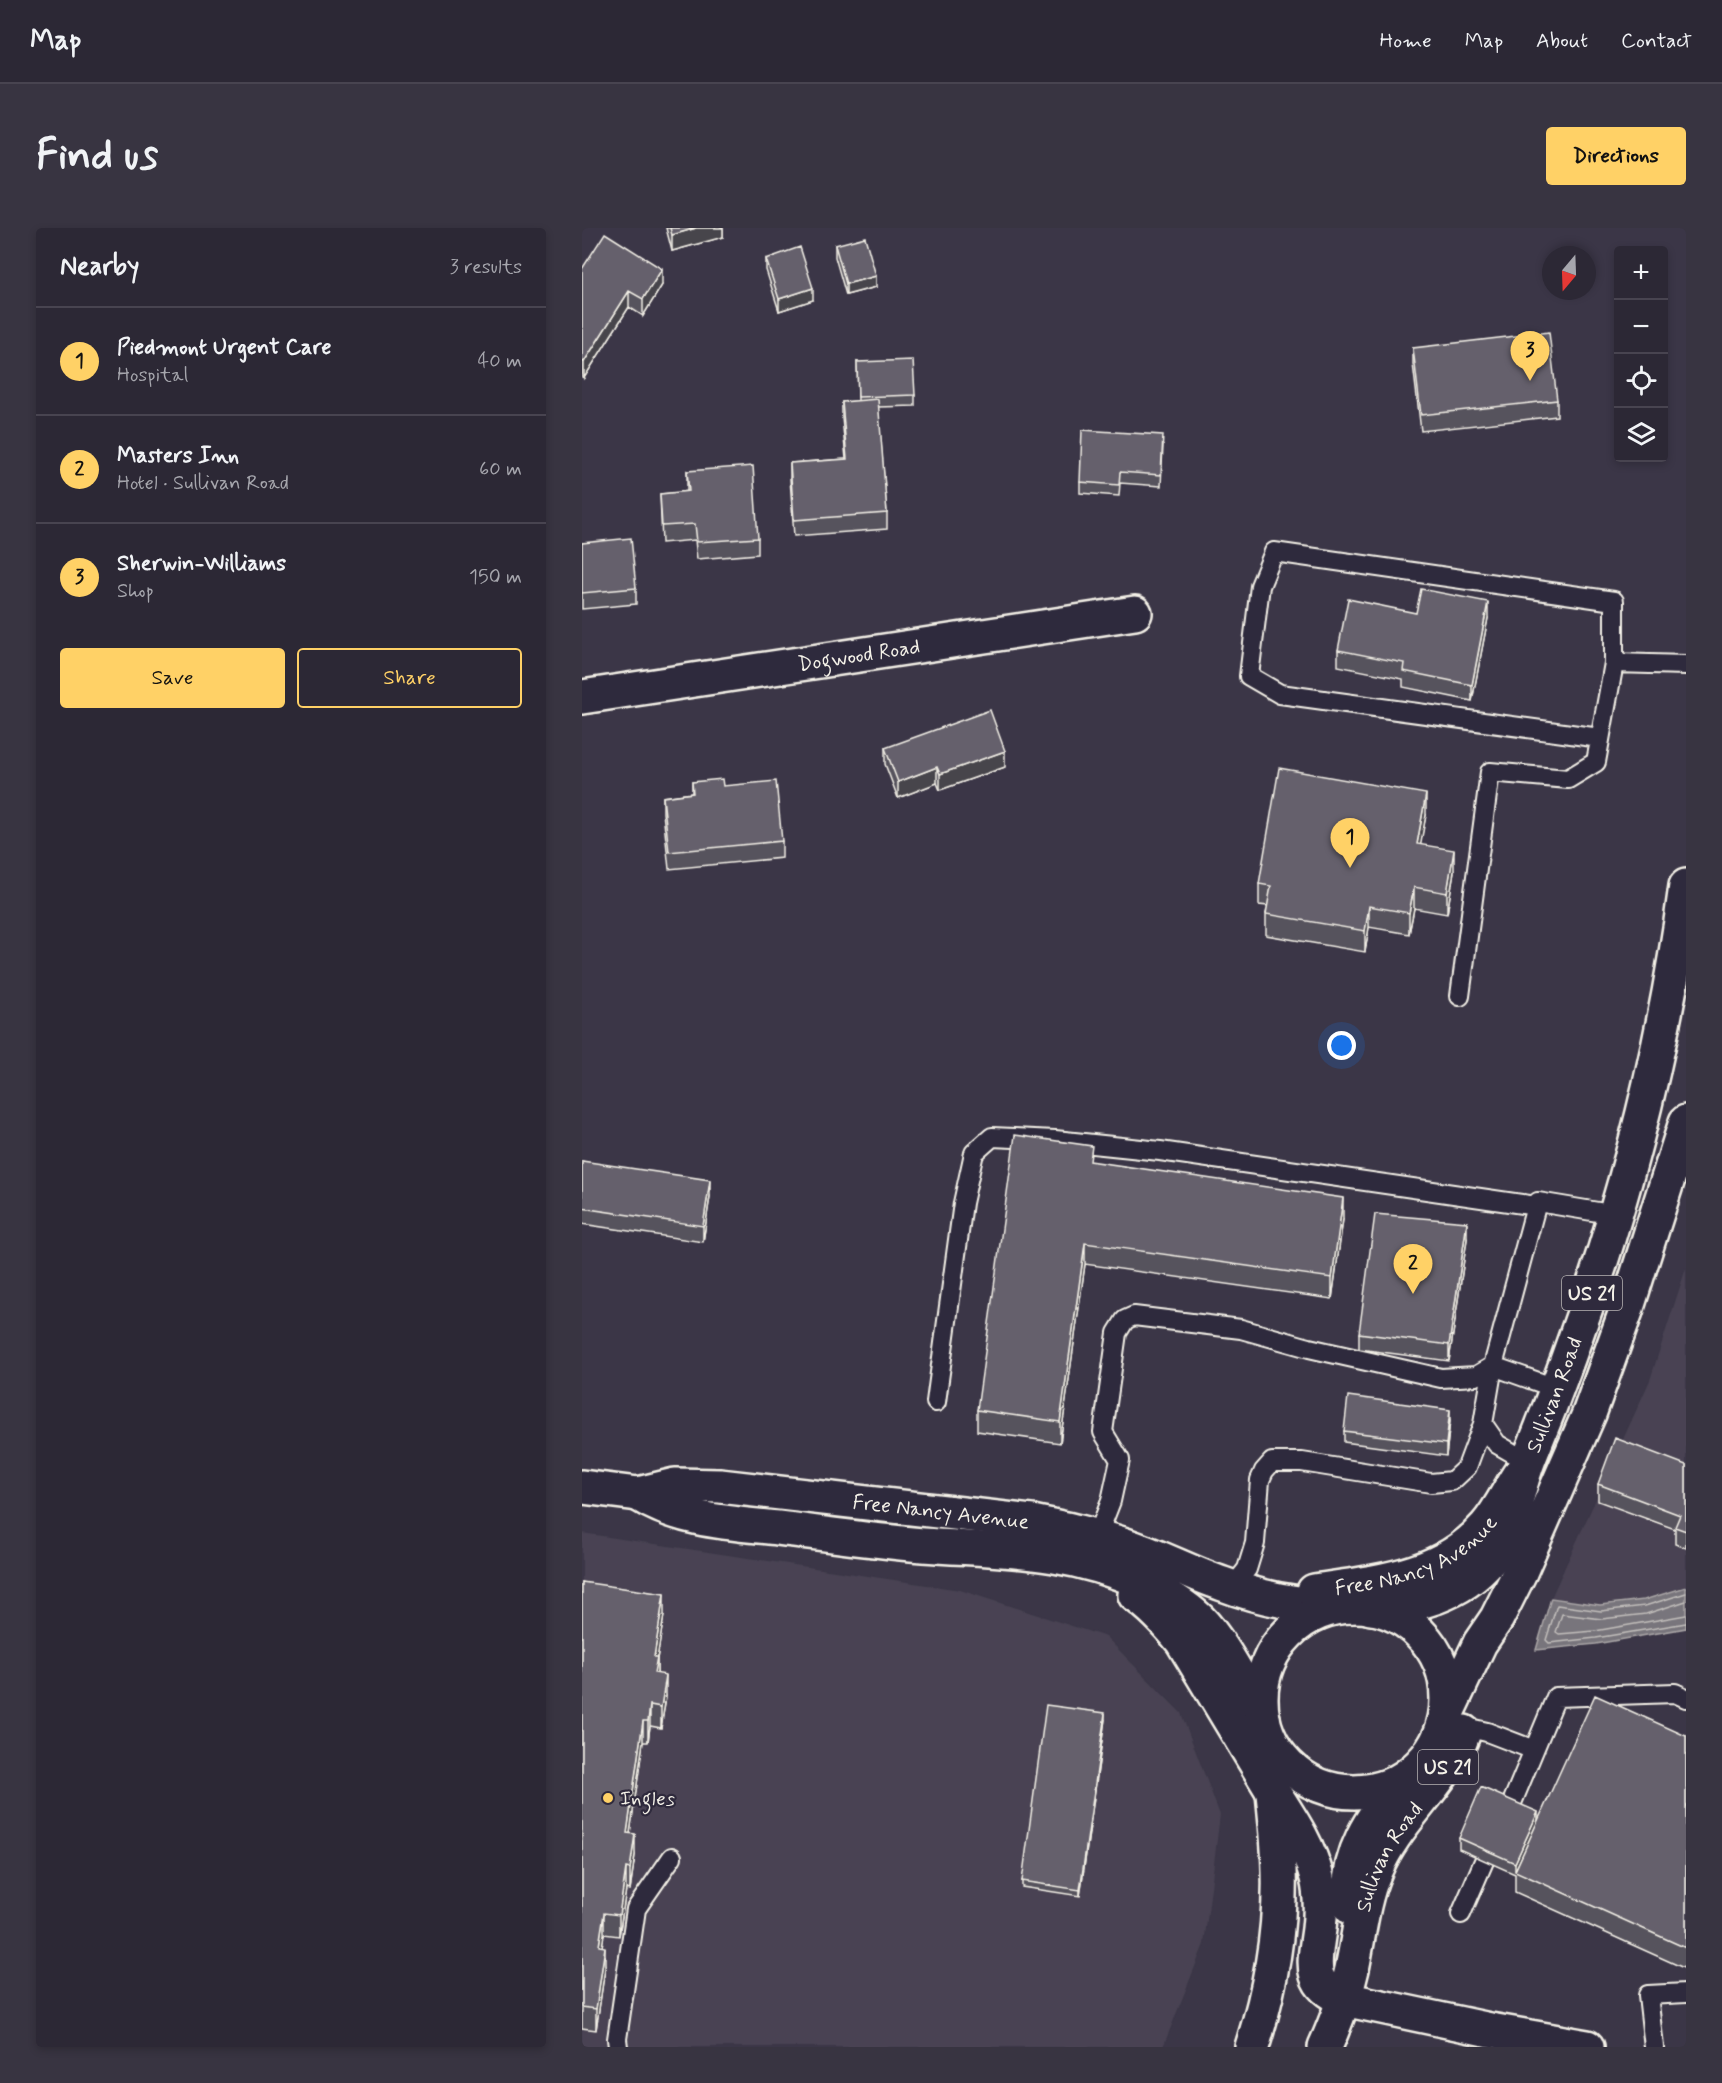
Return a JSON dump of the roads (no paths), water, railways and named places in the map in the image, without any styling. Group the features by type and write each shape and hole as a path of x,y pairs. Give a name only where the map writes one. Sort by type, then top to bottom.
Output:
{"main road":[{"name":"Dogwood Road","path":"582,697 1135,613"},
{"name":"Sullivan Road","path":"1362,1607 1389,1608 1421,1602 1460,1584 1484,1566 1494,1554 1508,1526 1528,1462 1558,1389 1593,1291 1616,1215 1645,1106 1659,1042 1686,886"},
{"name":"Sullivan Road","path":"1325,2047 1344,1999 1368,1891 1379,1862 1388,1846 1449,1765 1452,1722 1480,1643 1497,1618 1521,1570 1568,1464 1609,1362 1686,1122"},
{"name":"Free Nancy Avenue","path":"1232,1588 1264,1593 1301,1593 1392,1579 1422,1571 1446,1560 1477,1536 1494,1516 1528,1462"},
{"name":"Free Nancy Avenue","path":"582,1488 638,1494 675,1485 720,1486 1013,1520 1070,1530 1136,1549 1232,1588 1303,1604 1362,1607"},
{"name":"Free Nancy Avenue","path":"638,1494 667,1509 715,1521 894,1542 1056,1555 1091,1563 1121,1574 1156,1589 1183,1606 1200,1621 1212,1635 1265,1724"},
{"name":"Free Nancy Avenue","path":"1056,1555 1083,1566 1144,1601 1170,1625 1188,1651 1305,1846 1317,1877 1320,1905 1315,1972 1326,1990 1344,1999"},
{"path":"1362,1607 1394,1616 1414,1629 1430,1647 1444,1679 1452,1722"},
{"name":"US 21","path":"1252,2047 1271,1974 1278,1925 1279,1869 1262,1682 1269,1660 1282,1641 1308,1618 1330,1610 1362,1607"},
{"name":"US 21","path":"1413,1771 1452,1722"},
{"path":"1265,1724 1271,1742 1286,1762 1306,1778 1329,1788 1354,1792 1379,1788 1391,1785 1413,1771"},
{"name":"Sullivan Road","path":"1355,1951 1356,1937 1349,1886 1354,1855 1371,1821 1413,1771"},
{"path":"1344,1999 1490,2030 1587,2047"}],"lane":[{"path":"1460,996 1490,772 1568,779 1596,762 1614,663 1614,601 1274,552 1260,586 1249,676 1280,694 1600,738"},
{"path":"1614,663 1686,665"},
{"path":"936,1402 963,1203 974,1153 992,1137 1055,1140 1160,1151 1536,1206"},
{"path":"1232,1588 1247,1569 1255,1543 1260,1480 1272,1462 1302,1462 1431,1483 1452,1481 1467,1467 1484,1424 1493,1366 1538,1202 1616,1215"},
{"path":"1097,1537 1111,1501 1120,1460 1103,1432 1117,1333 1125,1320 1134,1316 1240,1329 1309,1348 1441,1378 1476,1376 1493,1366 1558,1389"},
{"path":"1484,1424 1497,1444 1528,1462"},
{"path":"1509,1810 1556,1697 1676,1694 1686,1698"},
{"path":"1452,1722 1487,1732 1534,1750"},
{"path":"618,2047 617,2039 636,1909 672,1857"},
{"path":"1461,1914 1484,1861"},
{"path":"1654,2047 1648,1995 1686,1993"}],"water":[{"path":"1686,1587 1686,1628 1596,1644 1536,1650 1551,1598 1600,1605 1644,1600"}],"place":[{"name":"Sherwin-Williams","path":"1530,381"},
{"name":"Piedmont Urgent Care","path":"1350,868"},
{"name":"Masters Inn","path":"1413,1294"},
{"name":"Ingles","path":"608,1798"}]}
